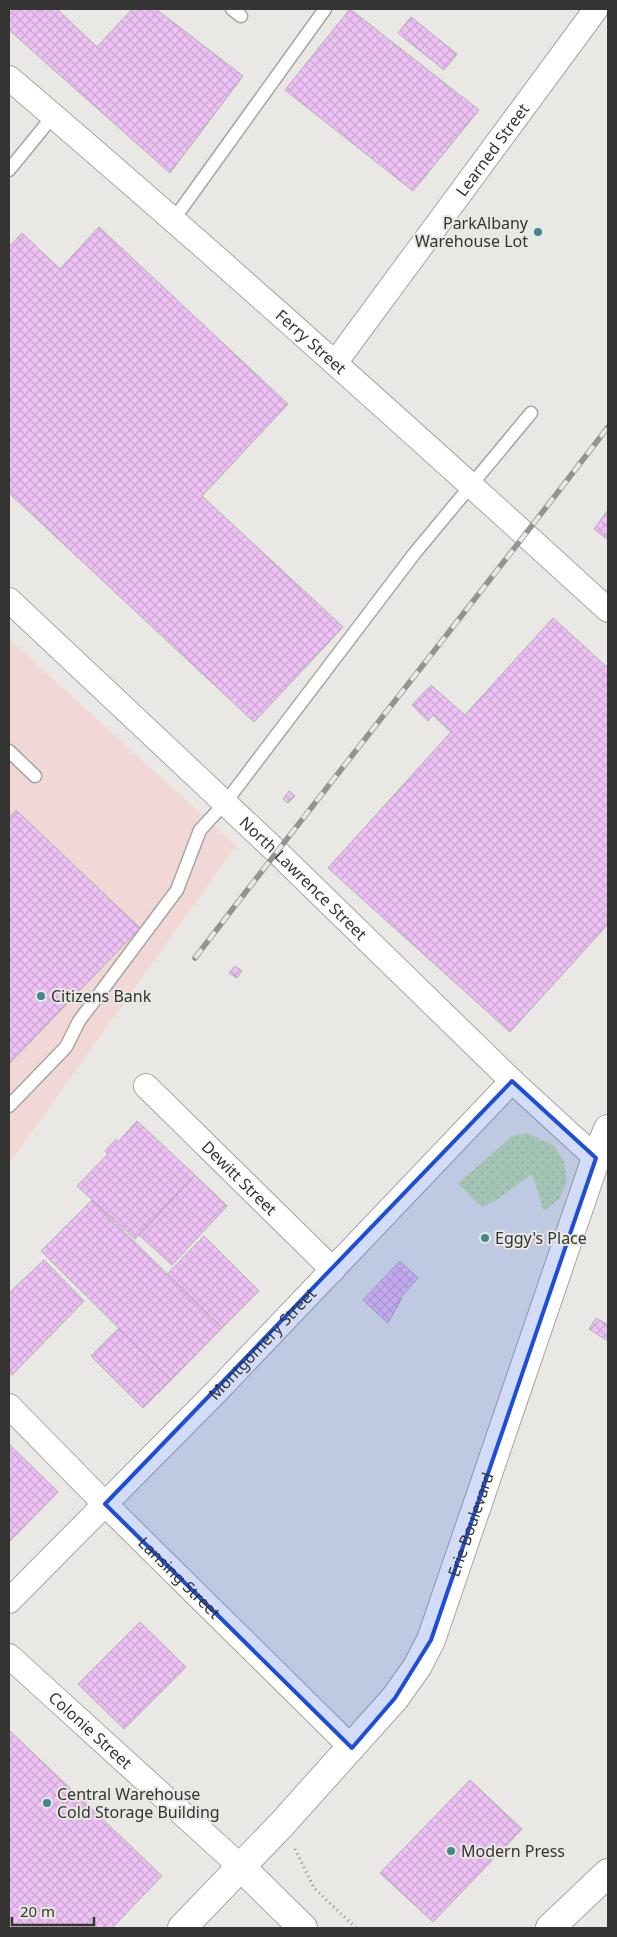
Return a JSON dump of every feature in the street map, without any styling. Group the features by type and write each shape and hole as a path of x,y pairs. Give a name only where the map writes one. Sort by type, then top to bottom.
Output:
{"street":[{"name":"Learned Street","path":"335,363 596,9"},
{"name":"Ferry Street","path":"9,78 174,219 608,610"},
{"name":"North Lawrence Street","path":"9,600 225,803 512,1081 596,1158"},
{"name":"Montgomery Street","path":"9,1602 333,1270 512,1081"},
{"name":"Dewitt Street","path":"146,1086 333,1270"},
{"name":"Erie Boulevard","path":"182,1928 352,1748 395,1698 431,1640 596,1158 608,1129"},
{"name":"Lansing Street","path":"9,1406 105,1504 352,1748"},
{"name":"Colonie Street","path":"9,1656 241,1867 303,1928"},
{"path":"550,1928 608,1873"}],"lane":[{"path":"174,219 326,9"},
{"path":"9,170 53,116"},
{"path":"9,1106 66,1047 79,1021 177,890 200,830 225,803 414,554 531,413"},
{"path":"9,751 35,776"}],"path":[{"path":"282,1824 314,1888 356,1928"}],"highlighted area":[{"path":"512,1081 596,1158 431,1640 395,1698 352,1748 105,1504"}],"shaded area":[{"path":"9,639 236,846 9,1164"}],"green space":[{"path":"527,1133 555,1146 564,1162 567,1182 559,1199 544,1211 532,1174 495,1201 482,1207 458,1184 512,1136"}],"building":[{"path":"13,9 57,9 97,47 132,9 156,9 243,76 170,173 9,30 9,15"},
{"path":"350,9 479,110 413,191 285,90"},
{"path":"411,17 457,54 444,70 398,33"},
{"path":"99,227 288,404 202,496 343,627 254,722 9,493 9,247 22,233 60,269"},
{"path":"608,510 608,540 594,529"},
{"path":"553,618 608,668 608,924 510,1032 328,868 451,732 433,715 428,721 412,705 431,685 465,715"},
{"path":"289,791 295,796 288,803 283,799"},
{"name":"Citizens Bank","path":"16,810 140,928 9,1064 9,818"},
{"path":"235,966 242,971 237,978 229,973"},
{"path":"137,1121 195,1175 135,1239 77,1186 108,1154 105,1151 116,1139 118,1142"},
{"path":"195,1175 227,1206 172,1265 139,1235"},
{"path":"92,1200 222,1328 171,1380 41,1251"},
{"path":"204,1236 259,1291 222,1328 167,1274"},
{"path":"44,1260 84,1301 12,1375 9,1372 9,1293"},
{"path":"400,1261 418,1278 401,1297 388,1323 363,1300"},
{"path":"596,1318 608,1325 608,1337 606,1340 589,1329"},
{"path":"119,1328 171,1380 143,1408 91,1356"},
{"path":"9,1444 58,1492 9,1542"},
{"path":"140,1622 186,1667 124,1729 78,1684"},
{"name":"Central Warehouse Cold Storage Building","path":"9,1730 162,1876 112,1928 9,1928"},
{"name":"Modern Press","path":"470,1780 522,1829 433,1922 380,1873"}],"railway":[{"path":"195,958 608,427"}],"place":[{"name":"ParkAlbany Warehouse Lot","path":"538,232"},
{"name":"Citizens Bank","path":"41,996"},
{"name":"Eggy's Place","path":"485,1238"},
{"name":"Central Warehouse Cold Storage Building","path":"47,1803"},
{"name":"Modern Press","path":"451,1851"}]}
